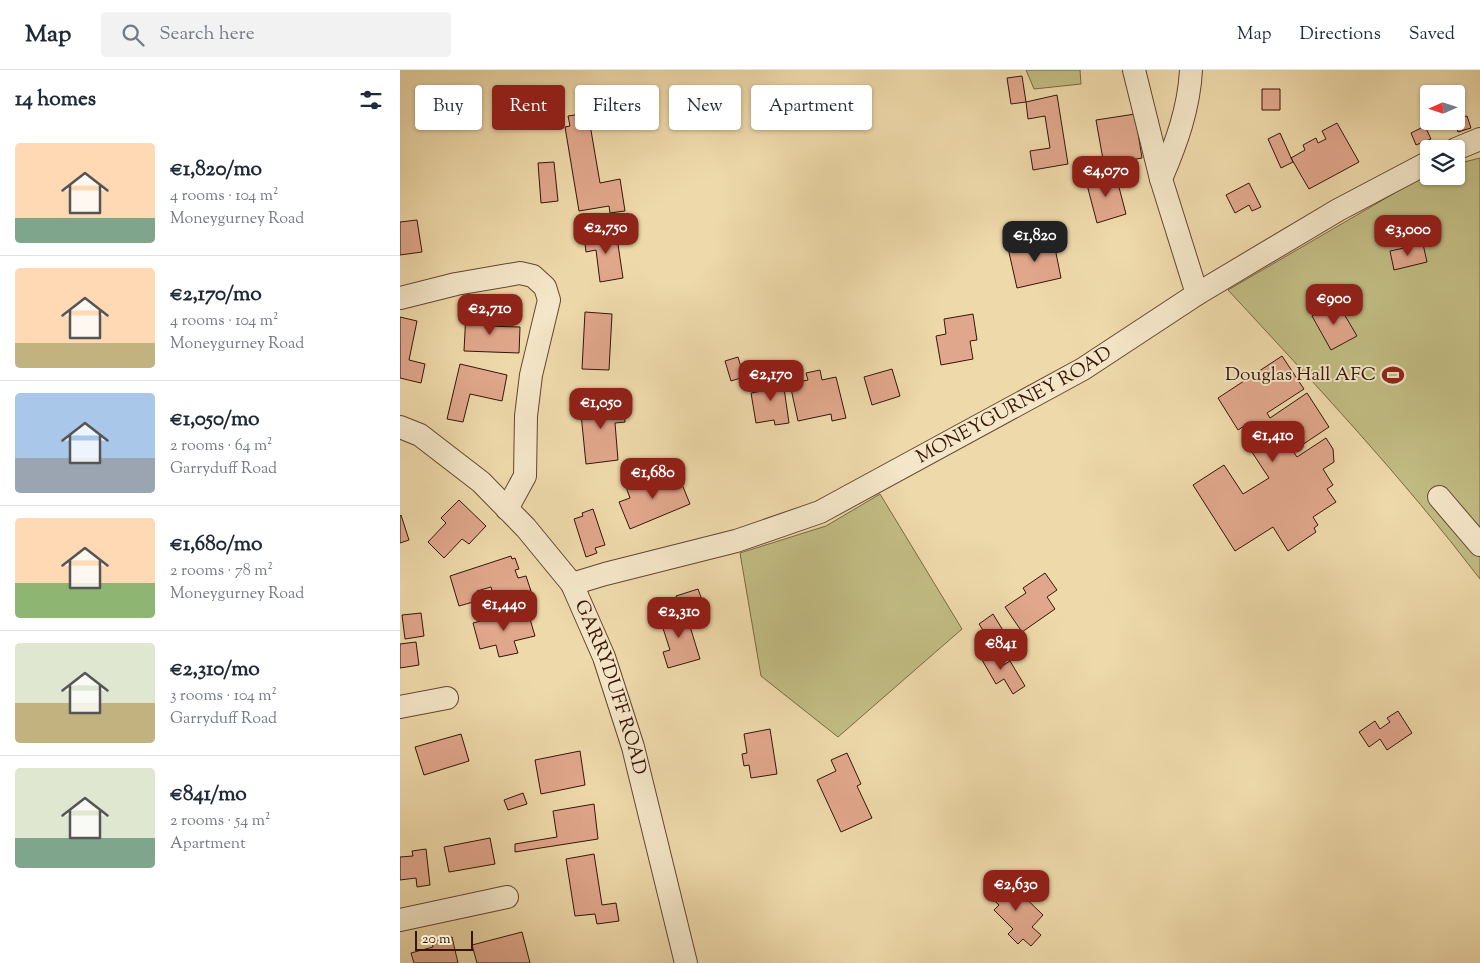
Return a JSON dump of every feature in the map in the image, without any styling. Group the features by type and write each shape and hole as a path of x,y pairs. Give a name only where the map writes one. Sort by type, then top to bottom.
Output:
{"street":[{"path":"1134,70 1161,179 1197,294"},
{"path":"1161,179 1179,137 1190,86 1191,70"},
{"path":"1465,146 1480,140"},
{"name":"MONEYGURNEY ROAD","path":"572,584 736,540 820,512 1083,369 1197,294 1338,210 1420,167"},
{"path":"400,298 456,284 520,273 533,276 545,287 549,300 531,375 526,416 525,476 508,509"},
{"name":"GARRYDUFF ROAD","path":"400,427 420,435 481,482 526,528 572,584 604,657 633,747 686,963"},
{"path":"1439,497 1480,545"},
{"path":"400,708 447,698"},
{"path":"400,920 507,897"}],"shaded area":[{"path":"1026,70 1080,70 1081,84 1034,89"},
{"name":"Douglas Hall AFC","path":"1480,158 1480,579 1451,541 1389,468 1326,396 1228,290 1420,178 1420,185 1465,185 1465,162"},
{"path":"880,494 962,629 838,737 761,676 740,553 826,526"}],"building":[{"path":"1022,76 1026,102 1011,104 1007,78"},
{"path":"1262,89 1280,89 1280,110 1262,110"},
{"path":"1057,95 1068,164 1033,170 1030,151 1050,148 1045,116 1028,119 1026,102"},
{"path":"1135,114 1142,158 1104,165 1096,120"},
{"path":"575,115 575,130 591,130 600,183 620,179 625,211 610,213 609,206 579,211 565,127 570,126 568,116"},
{"path":"1467,116 1471,128 1465,130 1465,117"},
{"path":"1337,123 1359,162 1309,189 1291,158 1305,150 1303,145 1316,138 1318,143 1326,139 1322,131"},
{"path":"1420,128 1427,130 1431,139 1420,140 1420,143 1416,145 1411,133"},
{"path":"1280,133 1293,162 1281,168 1268,139"},
{"path":"554,162 558,201 541,203 538,163"},
{"path":"1115,172 1126,214 1097,223 1086,181"},
{"path":"1249,183 1261,207 1252,211 1249,205 1235,213 1226,195"},
{"path":"1418,218 1422,236 1388,244 1384,225"},
{"path":"417,220 422,252 400,255 400,222"},
{"path":"616,231 623,278 600,282 596,250 586,252 584,235"},
{"path":"1053,238 1061,278 1017,288 1008,248"},
{"path":"1423,244 1427,262 1394,270 1390,251"},
{"path":"1337,302 1357,336 1331,350 1312,316"},
{"path":"466,312 484,313 484,326 520,327 519,353 464,351"},
{"path":"585,312 612,314 609,370 582,369"},
{"path":"973,314 977,340 970,341 973,359 941,365 936,336 946,334 944,319"},
{"path":"400,317 417,321 409,360 425,364 421,383 400,378"},
{"path":"1282,356 1304,389 1267,413 1270,418 1307,393 1329,427 1293,451 1297,457 1326,438 1333,449 1334,462 1323,469 1333,485 1327,489 1336,502 1313,517 1318,525 1314,528 1316,532 1288,551 1273,527 1235,551 1193,485 1224,465 1243,494 1269,478 1242,437 1253,430 1249,423 1238,430 1218,398"},
{"path":"738,357 744,377 731,381 725,361"},
{"path":"460,364 507,375 502,401 470,394 463,422 447,419"},
{"path":"892,369 900,396 872,405 864,377"},
{"path":"820,370 822,380 836,377 846,418 832,421 831,414 798,421 790,384 808,380 806,373"},
{"path":"782,374 789,423 775,425 774,420 756,423 751,393 768,390 766,376"},
{"path":"623,400 625,422 615,423 618,460 586,464 580,404"},
{"path":"677,472 690,504 630,529 619,502 630,498 626,487 646,479 648,484"},
{"path":"459,500 486,526 469,544 462,539 444,558 428,542 446,523 441,518"},
{"path":"593,509 605,545 595,548 597,553 586,557 574,519 583,516 582,513"},
{"path":"400,516 409,540 400,543"},
{"path":"511,556 512,559 515,558 519,569 515,570 518,578 526,576 531,591 522,593 523,597 496,606 491,587 477,591 480,600 459,606 450,576"},
{"path":"1045,573 1057,590 1047,597 1055,609 1022,632 1005,607 1026,593 1023,588"},
{"path":"698,589 702,600 680,607 676,596"},
{"path":"684,607 700,659 668,668 663,652 670,650 659,616"},
{"path":"527,609 535,636 514,641 518,653 499,657 496,645 480,649 473,623"},
{"path":"421,613 424,636 405,639 402,615"},
{"path":"993,614 1004,632 990,641 979,624"},
{"path":"416,642 419,665 400,668 400,644"},
{"path":"990,646 1002,666 1010,661 1025,686 1013,694 1004,679 996,684 978,653"},
{"path":"1398,711 1412,733 1387,750 1380,739 1369,747 1359,732 1375,721 1380,729 1390,722 1387,718"},
{"path":"770,729 777,774 751,778 749,765 744,766 742,754 747,753 744,734"},
{"path":"461,734 469,761 424,775 415,747"},
{"path":"580,751 585,785 541,794 535,760"},
{"path":"847,753 861,784 857,786 872,818 841,832 817,780 836,771 831,760"},
{"path":"523,793 527,804 508,810 504,800"},
{"path":"594,804 598,839 515,852 515,844 557,837 553,811"},
{"path":"490,838 495,864 449,872 444,847"},
{"path":"426,849 430,885 417,887 416,878 400,880 400,857 413,856 412,851"},
{"path":"594,854 602,905 616,903 619,921 597,924 595,914 575,916 566,859"},
{"path":"1005,878 1043,915 1032,927 1041,935 1031,946 1023,939 1018,944 1008,934 1013,929 994,910 999,905 988,895"},
{"path":"522,932 530,963 477,963 472,945"},
{"path":"452,937 458,963 414,963 411,953 433,947 432,942"}],"place":[{"name":"Douglas Hall AFC","path":"1393,375"}]}
